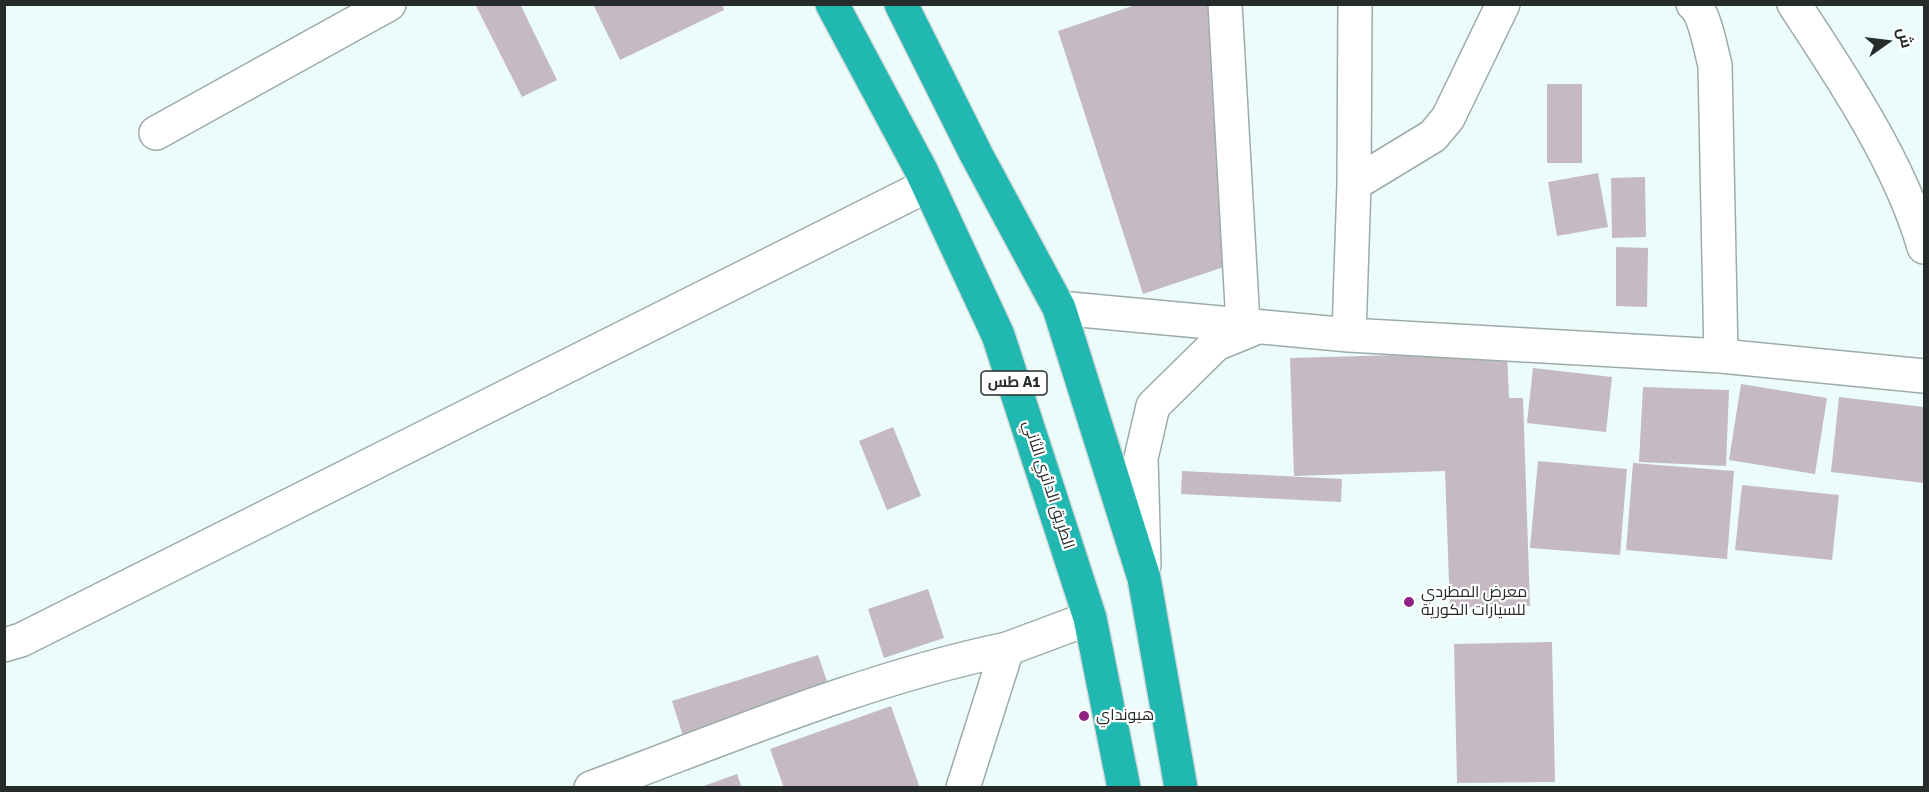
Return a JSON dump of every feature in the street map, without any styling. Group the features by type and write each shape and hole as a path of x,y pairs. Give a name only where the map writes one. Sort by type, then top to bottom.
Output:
{"highway":[{"name":"الطريق الدائري الثاني","path":"832,4 928,185 998,335 1090,618 1124,788"},
{"path":"901,4 976,154 1059,308 1144,578 1181,788"}],"street":[{"path":"156,133 389,4"},
{"path":"1225,4 1251,325"},
{"path":"1349,335 1354,184 1355,4"},
{"path":"1354,184 1433,136 1448,118 1503,4"},
{"path":"1794,4 1827,54 1886,156 1920,230 1924,247"},
{"path":"1696,5 1715,65 1721,356"},
{"path":"4,645 21,640 928,185"},
{"path":"1059,308 1349,335 1721,356 1924,376"},
{"path":"1144,578 1141,458 1153,406 1216,344 1251,325"},
{"path":"591,788 857,690 938,663 1007,649 1090,618"},
{"path":"963,788 1007,649"}],"building":[{"path":"475,4 520,4 557,80 522,97"},
{"path":"593,4 722,4 724,10 620,60"},
{"path":"1138,4 1207,4 1250,135 1220,145 1257,256 1143,294 1058,31"},
{"path":"1547,84 1582,84 1582,163 1547,163"},
{"path":"1598,173 1608,227 1557,236 1548,182"},
{"path":"1645,177 1646,237 1612,238 1611,178"},
{"path":"1616,247 1648,248 1647,307 1616,306"},
{"path":"1507,352 1509,398 1523,398 1530,606 1450,608 1445,471 1294,476 1290,358"},
{"path":"1533,368 1612,377 1606,432 1527,423"},
{"path":"1741,384 1827,398 1815,474 1729,460"},
{"path":"1643,387 1729,390 1726,466 1639,462"},
{"path":"1839,397 1924,407 1924,483 1831,472"},
{"path":"893,427 921,496 887,510 859,441"},
{"path":"1538,461 1627,469 1620,555 1530,548"},
{"path":"1633,463 1734,471 1727,559 1626,550"},
{"path":"1182,471 1342,479 1341,502 1181,494"},
{"path":"1742,485 1839,495 1832,560 1735,550"},
{"path":"928,589 944,638 884,658 868,609"},
{"path":"1552,642 1555,782 1457,783 1454,644"},
{"path":"818,655 830,690 683,736 672,701"},
{"path":"891,706 920,788 784,788 770,749"},
{"path":"737,774 742,788 701,788 701,787"}],"place":[{"name":"معرض المطردي للسيارات الكورية","path":"1409,602"},
{"name":"هيونداي","path":"1084,716"}]}
